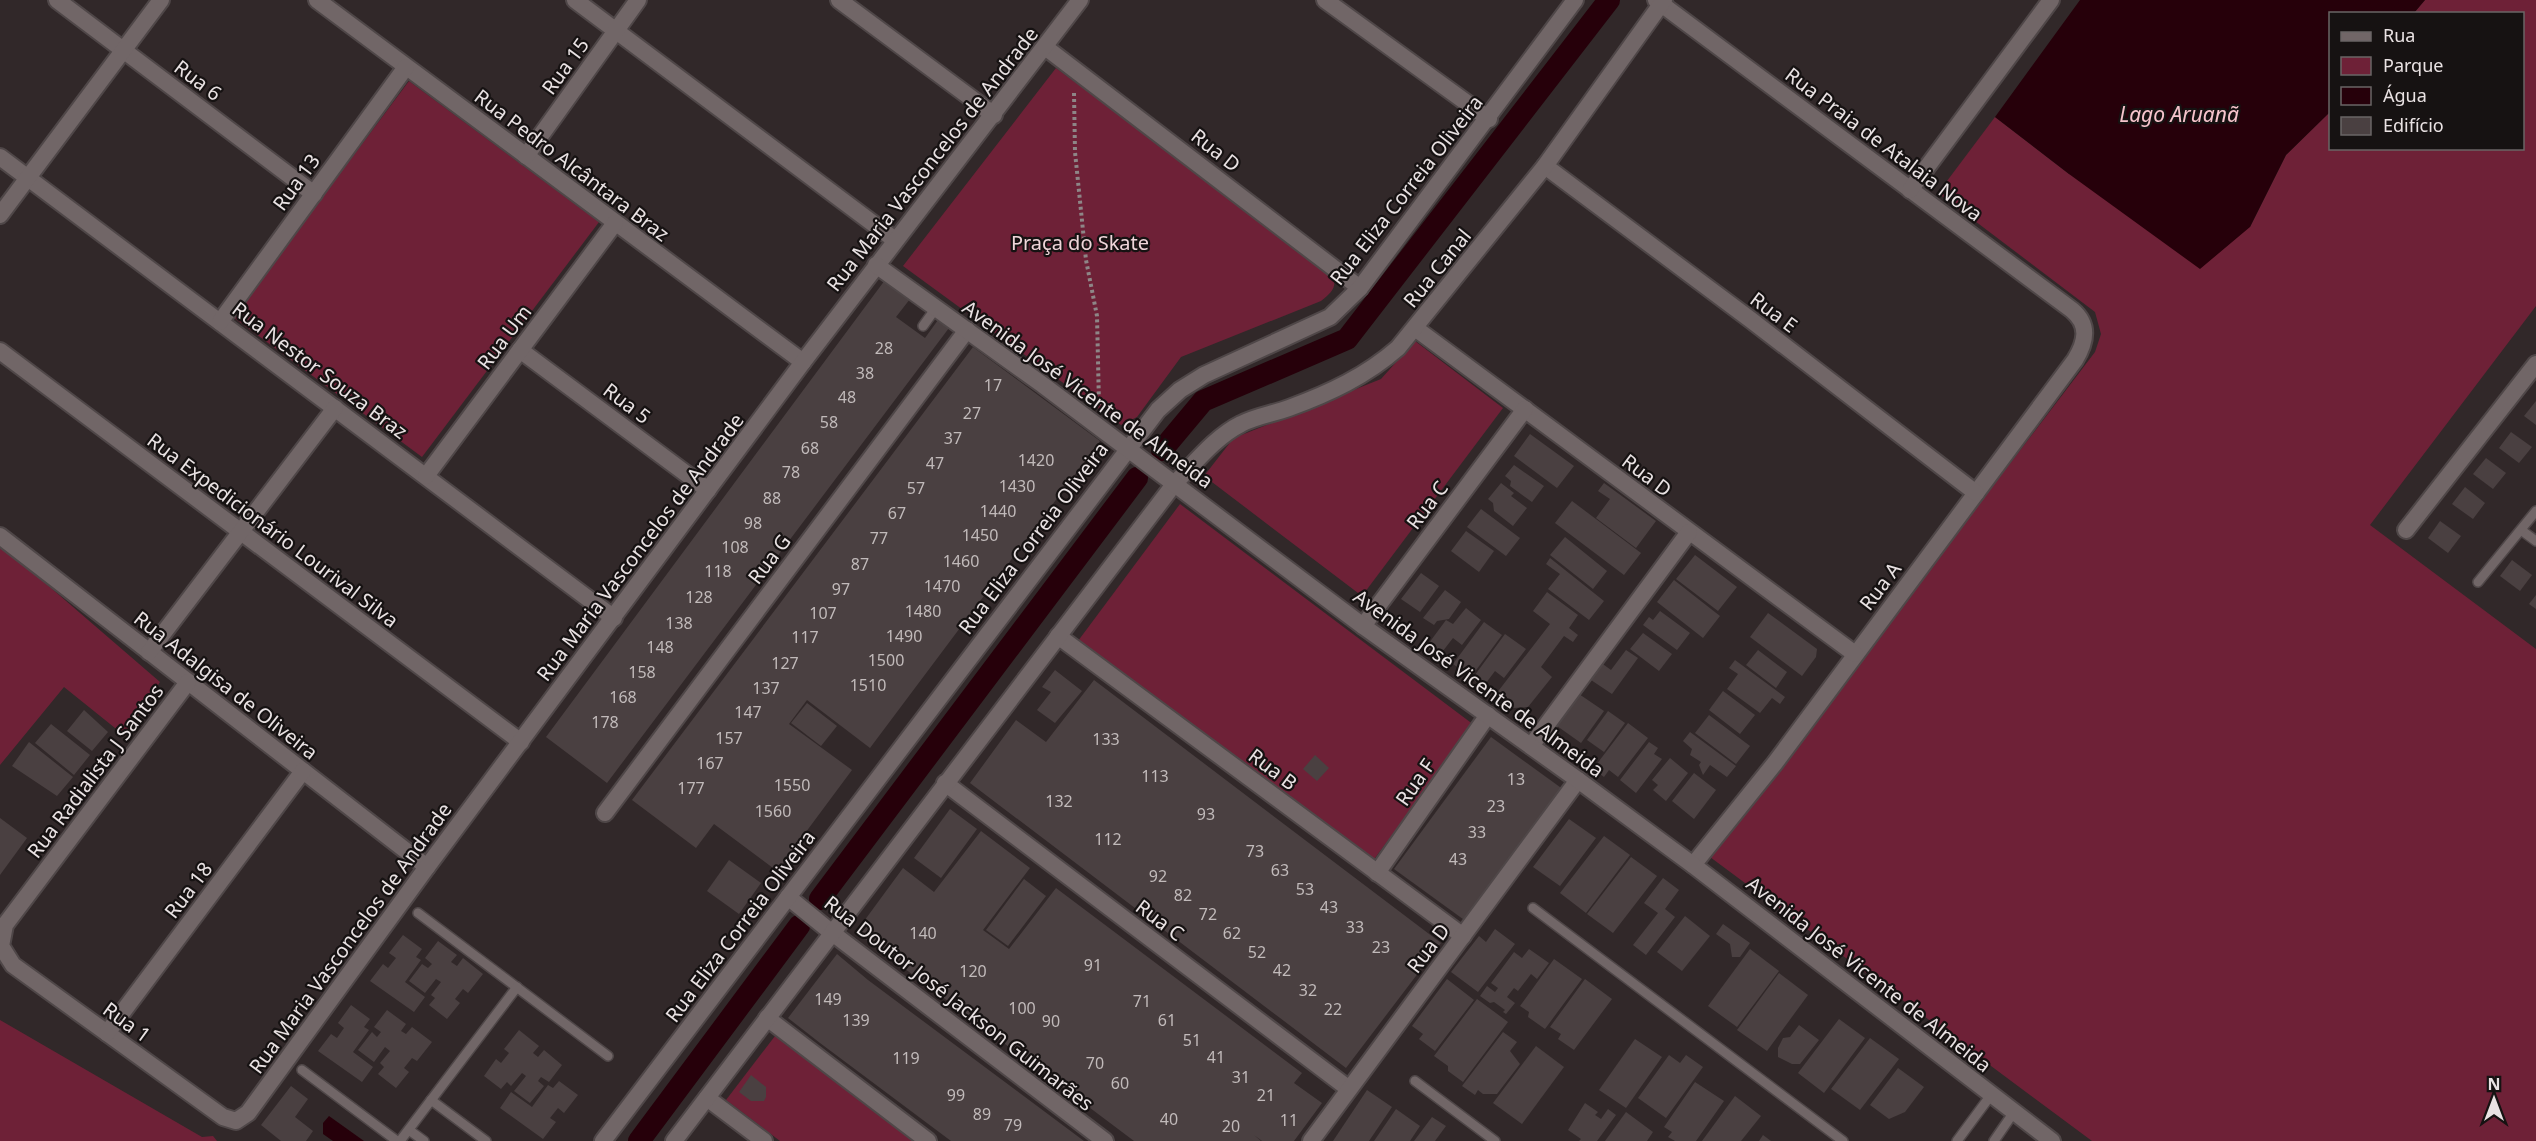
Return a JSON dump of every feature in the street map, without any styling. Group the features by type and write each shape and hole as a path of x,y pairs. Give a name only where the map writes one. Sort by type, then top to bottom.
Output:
{"street":[{"name":"Rua 6","path":"57,0 314,194"},
{"path":"0,215 161,0"},
{"name":"Rua Pedro Alcântara Braz","path":"317,0 803,362"},
{"path":"575,0 896,240"},
{"name":"Rua 15","path":"526,156 638,0"},
{"path":"838,0 994,115"},
{"name":"Rua Maria Vasconcelos de Andrade","path":"236,1121 248,1113 427,867 803,362 1080,0"},
{"path":"1325,0 1489,119"},
{"name":"Rua Eliza Correia Oliveira","path":"603,1141 1158,410 1180,390 1225,364 1330,317 1360,288 1489,119 1575,0"},
{"path":"1910,190 2051,0"},
{"name":"Rua Praia de Atalaia Nova","path":"1660,1 2072,310 2084,326"},
{"name":"Rua Canal","path":"1175,483 1224,436 1239,425 1354,381 1377,366 1398,348 1545,166 1660,1"},
{"name":"Rua D","path":"1045,47 1360,288"},
{"name":"Rua 13","path":"220,322 406,67"},
{"name":"Rua Nestor Souza Braz","path":"0,157 614,618"},
{"name":"Rua E","path":"1545,166 1751,320 1976,493"},
{"name":"Rua Um","path":"426,476 615,223"},
{"name":"Avenida José Vicente de Almeida","path":"876,265 1099,426 1363,627 1693,865 2052,1141"},
{"name":"Rua A","path":"1693,865 1775,763 2083,347 2084,326"},
{"name":"Rua D","path":"1415,328 1855,654"},
{"name":"Rua G","path":"605,813 967,330"},
{"name":"Rua 5","path":"520,350 708,490"},
{"name":"Rua Expedicionário Lourival Silva","path":"0,351 521,742"},
{"path":"2406,530 2536,364"},
{"path":"149,652 335,408"},
{"name":"Rua C","path":"1363,627 1525,409"},
{"path":"674,1141 1175,483"},
{"path":"1531,746 1689,532"},
{"name":"Rua Adalgisa de Oliveira","path":"0,536 427,867"},
{"name":"Rua B","path":"1058,636 1462,936"},
{"name":"Rua Radialista J Santos","path":"1,946 5,925 188,682"},
{"name":"Rua F","path":"1377,873 1488,715"},
{"name":"Rua 18","path":"107,1034 303,771"},
{"name":"Rua D","path":"1311,1141 1578,780"},
{"name":"Rua C","path":"945,783 1349,1089"},
{"name":"Rua Doutor José Jackson Guimarães","path":"788,897 1105,1141"},
{"name":"Rua 1","path":"1,946 13,965 223,1117 236,1121"},
{"path":"766,1018 928,1141"},
{"path":"706,1098 764,1141"}],"lane":[{"path":"923,326 936,308"},
{"path":"2478,582 2536,511"},
{"path":"2521,530 2536,541"},
{"path":"1533,908 1843,1141"},
{"path":"418,913 608,1056"},
{"path":"302,1070 398,1141 409,1130 517,987"},
{"path":"1415,1081 1495,1141"},
{"path":"1957,1141 1991,1095"},
{"path":"431,1100 486,1141"},
{"path":"1994,1141 2014,1112"},
{"path":"409,1130 424,1141"}],"path":[{"path":"1074,68 1075,152 1086,260 1097,316 1099,426"}],"green space":[{"path":"2425,0 2536,0 2536,306 2370,525 2536,649 2536,1141 2092,1141 1710,857 2095,352 2101,334 2095,312 1938,193 1995,117 2069,174 2250,227 2286,155 2329,113 2329,150 2524,150 2524,12 2415,12"},
{"name":"Praça do Skate","path":"1056,68 1332,273 1334,278 1333,289 1321,301 1181,357 1137,417 1121,425 903,266"},
{"path":"409,81 599,222 422,457 233,317"},
{"path":"1415,341 1503,408 1362,596 1204,476 1232,440 1381,379"},
{"path":"1180,504 1474,725 1372,862 1078,641"},
{"path":"0,544 160,682 125,736 64,687 0,765"},
{"path":"0,1020 202,1137 213,1136 217,1141 0,1141"},
{"path":"775,1036 913,1141 780,1141 726,1100"}],"water":[{"name":"Lago Aruanã","path":"2080,0 2425,0 2415,12 2329,12 2329,113 2286,155 2250,227 2200,269 1995,117"},
{"path":"329,1116 364,1141 333,1141 323,1134 323,1123"}],"building":[{"path":"885,280 910,299 896,317 925,338 938,320 949,328 607,783 546,737"},
{"path":"973,347 1100,441 870,748 807,700 789,724 852,770 777,871 714,824 696,848 632,800"},
{"path":"2536,401 2536,425 2524,416"},
{"path":"2511,432 2532,447 2519,463 2499,448"},
{"path":"1530,434 1574,466 1557,488 1514,456"},
{"path":"2486,458 2506,473 2493,489 2473,474"},
{"path":"1514,465 1544,486 1532,502 1510,486 1511,481 1505,476"},
{"path":"1501,483 1514,493 1511,496 1527,508 1513,526 1494,511 1493,503 1488,499"},
{"path":"1604,483 1656,521 1636,548 1596,518 1610,499 1598,491"},
{"path":"2465,487 2485,503 2473,519 2452,504"},
{"path":"1572,501 1641,553 1624,575 1555,523"},
{"path":"1481,509 1520,538 1506,556 1467,527"},
{"path":"2440,521 2461,536 2448,553 2428,538"},
{"path":"1466,531 1494,551 1479,572 1451,551"},
{"path":"1565,537 1607,571 1593,589 1550,555"},
{"path":"1695,555 1737,587 1718,611 1676,579"},
{"path":"1550,558 1604,601 1589,620 1548,589 1560,574 1546,564"},
{"path":"2512,560 2532,575 2520,591 2500,576"},
{"path":"1421,573 1439,586 1420,612 1401,599"},
{"path":"1674,580 1720,616 1703,638 1657,602"},
{"path":"1445,590 1461,602 1449,619 1437,621 1434,625 1423,618"},
{"path":"1547,592 1578,615 1569,628 1578,635 1573,642 1564,636 1541,667 1552,677 1528,707 1513,708 1496,694 1550,624 1533,611"},
{"path":"2536,595 2536,609 2529,604"},
{"path":"1466,608 1481,620 1462,645 1453,638 1439,656 1426,647 1446,620 1453,624"},
{"path":"1660,611 1690,633 1677,650 1643,625 1649,617 1653,620"},
{"path":"1768,613 1817,649 1816,657 1802,676 1750,637"},
{"path":"1484,622 1502,635 1471,677 1453,664"},
{"path":"1643,633 1672,654 1659,671 1630,649"},
{"path":"1505,634 1526,649 1504,678 1495,671 1483,687 1472,679"},
{"path":"1626,650 1638,658 1612,694 1588,678 1600,662 1611,670"},
{"path":"1758,650 1787,672 1776,688 1746,665"},
{"path":"1735,660 1785,697 1780,704 1772,698 1760,713 1727,689 1738,674 1729,668"},
{"path":"1055,670 1082,691 1055,723 1037,710 1051,692 1042,687"},
{"path":"1094,680 1441,943 1346,1068 970,783 1016,720 1046,742"},
{"path":"1723,691 1755,715 1740,734 1709,710"},
{"path":"1579,694 1604,711 1581,743 1557,726"},
{"path":"807,703 837,726 821,746 791,723"},
{"path":"84,710 108,732 92,751 67,731"},
{"path":"1608,711 1625,723 1604,752 1587,740"},
{"path":"1709,715 1750,746 1736,764 1695,733"},
{"path":"1628,723 1648,738 1618,777 1609,770 1604,777 1593,769"},
{"path":"51,724 90,755 74,775 35,743"},
{"path":"1690,732 1736,766 1727,777 1710,765 1703,775 1699,765 1701,762 1690,755 1692,749 1683,741"},
{"path":"1491,737 1564,790 1467,922 1394,869"},
{"path":"29,742 73,777 57,796 12,766"},
{"path":"1649,742 1658,748 1654,754 1662,759 1636,793 1620,780"},
{"path":"1315,755 1329,768 1317,781 1303,769"},
{"path":"1670,758 1688,773 1666,801 1653,790 1658,785 1652,780"},
{"path":"1694,773 1716,790 1694,819 1672,801"},
{"path":"950,809 977,829 941,878 914,858"},
{"path":"0,818 27,838 0,875"},
{"path":"1569,819 1596,838 1560,886 1533,867"},
{"path":"981,831 1030,868 983,930 1009,949 1056,888 1302,1073 1294,1083 1322,1103 1294,1141 1262,1141 1254,1135 1261,1141 1134,1141 856,932 903,868 934,892"},
{"path":"1604,836 1630,855 1586,913 1560,893"},
{"path":"1631,857 1657,876 1613,933 1587,914"},
{"path":"729,860 761,883 739,914 707,891"},
{"path":"1663,878 1679,890 1665,909 1675,917 1646,955 1633,945 1658,913 1644,903"},
{"path":"1024,879 1046,896 1008,946 986,930"},
{"path":"1685,916 1710,936 1682,971 1657,952"},
{"path":"1723,924 1750,943 1740,957 1732,957 1730,944 1716,934"},
{"path":"1495,929 1515,944 1478,992 1451,972 1479,936 1486,942"},
{"path":"403,935 422,949 416,957 421,960 405,982 425,997 414,1012 370,981 383,964 388,968 396,958 389,953"},
{"path":"438,941 457,955 451,962 457,966 463,958 483,974 468,993 463,989 455,999 460,1003 447,1019 429,1005 435,998 431,995 441,982 436,979 425,993 409,981 422,964 428,968 432,964 425,958"},
{"path":"1529,949 1549,963 1537,979 1531,974 1518,991 1514,988 1507,997 1515,1003 1506,1014 1503,1012 1505,1010 1494,1002 1490,1003 1480,996 1487,986 1495,992 1498,988 1491,983 1514,952 1522,958"},
{"path":"1750,949 1779,971 1737,1027 1708,1006"},
{"path":"837,954 868,980 1084,1141 951,1141 820,1043 788,1018"},
{"path":"1554,959 1582,979 1545,1029 1528,1017 1529,1012 1520,1006"},
{"path":"1779,973 1808,995 1767,1051 1737,1030"},
{"path":"1447,979 1474,1000 1435,1051 1419,1039 1423,1034 1412,1026"},
{"path":"1585,979 1612,999 1574,1050 1558,1039 1561,1034 1550,1027"},
{"path":"1477,999 1508,1022 1463,1082 1448,1071 1448,1066 1434,1056"},
{"path":"351,1005 370,1019 364,1027 369,1030 353,1052 373,1067 362,1082 318,1051 331,1034 337,1038 344,1028 338,1023"},
{"path":"387,1010 406,1024 401,1031 406,1034 412,1027 432,1042 417,1061 412,1058 404,1068 409,1072 396,1088 378,1074 384,1067 380,1063 390,1051 385,1047 374,1062 358,1050 372,1032 377,1037 381,1032 374,1027"},
{"path":"1839,1019 1865,1038 1824,1093 1798,1073"},
{"path":"1799,1025 1819,1040 1800,1064 1792,1064 1778,1057 1778,1048 1783,1038 1790,1037"},
{"path":"519,1030 539,1046 533,1053 538,1057 544,1050 562,1065 549,1082 541,1077 538,1081 544,1086 530,1103 514,1091 526,1076 522,1073 511,1086 507,1082 501,1089 484,1076 496,1059 501,1063 509,1053 504,1049"},
{"path":"1503,1032 1517,1042 1510,1051 1520,1064 1497,1094 1483,1094 1478,1090 1475,1095 1462,1086"},
{"path":"1870,1038 1899,1059 1860,1110 1831,1089"},
{"path":"1635,1039 1662,1057 1626,1108 1599,1090"},
{"path":"1536,1046 1564,1067 1522,1124 1493,1103"},
{"path":"1669,1055 1680,1063 1686,1055 1703,1067 1666,1118 1638,1098"},
{"path":"1898,1068 1924,1087 1905,1112 1889,1119 1870,1105"},
{"path":"751,1075 766,1087 764,1101 751,1101 739,1092"},
{"path":"559,1081 578,1095 564,1113 558,1108 550,1118 556,1122 543,1139 500,1108 511,1092 532,1107 548,1085 553,1088"},
{"path":"1695,1082 1724,1101 1696,1141 1675,1141 1668,1137 1672,1132 1664,1127"},
{"path":"291,1086 308,1099 295,1117 313,1131 306,1141 281,1141 261,1125"},
{"path":"1367,1090 1392,1107 1369,1141 1333,1141"},
{"path":"1735,1096 1761,1116 1741,1141 1702,1141"},
{"path":"1585,1103 1598,1112 1595,1115 1601,1119 1608,1109 1616,1115 1597,1141 1579,1141 1581,1139 1568,1130"},
{"path":"1396,1109 1420,1126 1410,1141 1374,1141"},
{"path":"1626,1112 1653,1132 1647,1141 1605,1141"},
{"path":"1432,1117 1446,1126 1435,1141 1414,1141"},
{"path":"1763,1135 1771,1141 1759,1141"}],"waterway":[{"path":"1162,450 1203,401 1347,339 1609,0"},
{"path":"820,899 1137,478"},
{"path":"639,1141 799,926"}]}
